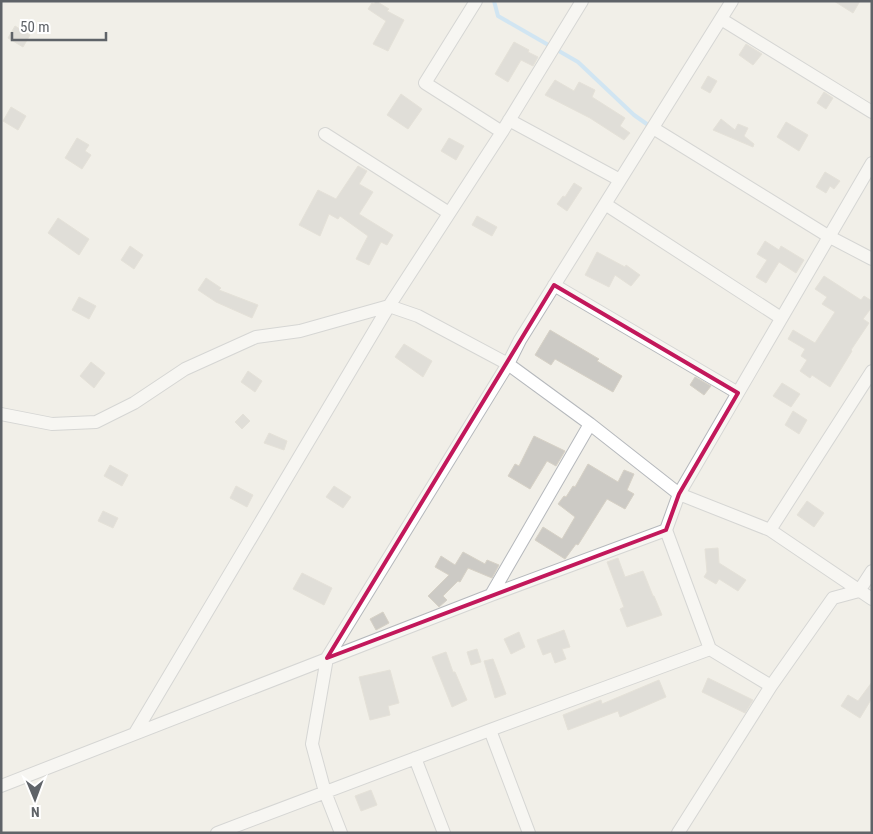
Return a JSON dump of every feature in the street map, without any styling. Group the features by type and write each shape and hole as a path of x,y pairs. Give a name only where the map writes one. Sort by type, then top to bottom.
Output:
{"street":[{"path":"476,1 425,83 502,132"},
{"path":"135,734 389,306 502,132 582,1"},
{"path":"341,833 325,792 312,744 327,658 508,364 520,340 732,1"},
{"path":"721,19 872,112"},
{"path":"509,120 620,180"},
{"path":"653,128 828,236 872,259"},
{"path":"325,134 450,212"},
{"path":"771,686 710,649 666,530 678,494 872,164"},
{"path":"605,204 781,318"},
{"path":"554,285 738,393"},
{"path":"1,414 52,424 96,422 134,404 185,370 256,337 300,330 389,306 418,316 508,364 590,424 678,494 770,530 872,599"},
{"path":"770,530 872,371"},
{"path":"491,594 590,424"},
{"path":"1,786 491,594 666,530"},
{"path":"678,833 771,686 833,598 859,591 872,571"},
{"path":"226,831 415,758 710,649"},
{"path":"490,730 529,833"},
{"path":"415,758 444,833"}],"highlighted area":[{"path":"554,285 738,393 679,494 666,530 327,658"}],"building":[{"path":"376,1 389,9 387,11 404,20 388,51 373,44 386,21 368,9"},
{"path":"834,1 860,1 853,13"},
{"path":"15,26 30,35 23,47 8,38"},
{"path":"514,42 538,57 533,66 521,60 508,82 495,74"},
{"path":"746,44 762,54 753,65 739,55"},
{"path":"708,76 717,81 710,93 701,88"},
{"path":"555,80 574,91 579,82 595,90 592,97 625,118 620,126 630,133 624,140 590,118 545,95"},
{"path":"824,92 833,98 826,109 817,103"},
{"path":"401,94 422,109 408,129 387,115"},
{"path":"11,107 26,116 18,130 3,121"},
{"path":"721,119 735,130 738,124 748,128 744,136 754,144 753,147 713,130"},
{"path":"786,122 808,135 799,151 777,137"},
{"path":"77,138 89,145 85,151 91,155 82,169 65,158"},
{"path":"449,138 464,146 456,160 441,151"},
{"path":"358,166 367,171 359,184 373,192 359,214 393,235 387,245 381,242 369,265 356,259 368,236 340,216 338,219 329,214 320,236 299,225 318,190 336,199"},
{"path":"825,172 840,181 834,189 830,186 826,193 816,187"},
{"path":"574,183 582,188 567,211 557,204 563,196 565,197"},
{"path":"477,216 497,227 492,236 472,225"},
{"path":"58,218 89,239 79,255 48,233"},
{"path":"765,241 779,250 781,246 804,260 796,273 779,262 766,283 756,277 767,260 757,254"},
{"path":"130,246 143,255 134,269 121,260"},
{"path":"597,252 625,267 626,265 640,275 631,286 615,275 609,287 585,275"},
{"path":"824,276 861,300 864,296 872,301 872,307 863,319 869,323 830,387 812,375 810,378 800,371 807,360 801,356 805,349 788,339 793,330 815,343 835,312 822,304 827,297 815,289"},
{"path":"206,278 221,288 219,290 258,305 252,318 216,302 198,290"},
{"path":"79,297 96,306 89,319 72,310"},
{"path":"550,330 599,359 597,361 622,376 613,392 555,359 551,365 535,355"},
{"path":"404,344 432,361 423,377 395,357"},
{"path":"91,362 105,373 94,388 80,376"},
{"path":"248,371 262,381 255,392 241,382"},
{"path":"695,377 711,386 704,395 690,385"},
{"path":"782,383 800,394 791,407 773,396"},
{"path":"793,411 807,420 799,434 785,425"},
{"path":"243,414 250,421 242,429 235,422"},
{"path":"269,433 287,441 284,450 264,443"},
{"path":"534,436 565,451 556,466 547,461 530,489 508,476 515,464 519,466"},
{"path":"588,464 618,482 624,470 634,474 627,490 634,494 625,509 607,499 578,545 576,544 565,559 535,540 543,527 562,539 575,517 558,504 564,496 566,497 573,486 575,487"},
{"path":"110,465 128,475 122,486 104,476"},
{"path":"236,486 253,495 247,507 230,498"},
{"path":"334,486 351,497 343,508 326,497"},
{"path":"807,501 824,513 814,527 797,515"},
{"path":"103,511 118,518 113,528 98,521"},
{"path":"718,548 719,563 746,580 738,591 719,579 716,584 704,577 707,572 705,549"},
{"path":"463,552 485,564 487,560 499,565 492,578 468,568 460,582 458,581 443,596 447,600 439,607 428,596 449,575 435,567 441,556 455,565"},
{"path":"618,558 625,577 643,571 662,615 627,627 620,609 624,607 607,562"},
{"path":"302,573 332,588 324,605 293,589"},
{"path":"383,612 389,623 376,630 370,619"},
{"path":"564,630 570,647 562,649 566,659 555,663 551,652 543,655 537,640"},
{"path":"519,632 525,647 511,654 504,639"},
{"path":"477,649 481,662 471,665 467,652"},
{"path":"446,652 453,672 455,672 467,700 452,707 432,657"},
{"path":"493,659 506,694 495,698 484,661"},
{"path":"390,670 399,703 388,706 390,715 370,720 359,677"},
{"path":"708,678 753,700 745,713 702,692"},
{"path":"659,680 666,697 620,717 618,711 568,730 563,715 601,700 602,704"},
{"path":"872,682 872,698 860,718 841,706 848,695 858,701"},
{"path":"371,790 377,805 361,811 355,796"}],"waterway":[{"path":"494,1 498,16 578,62 634,115 651,127"}]}
